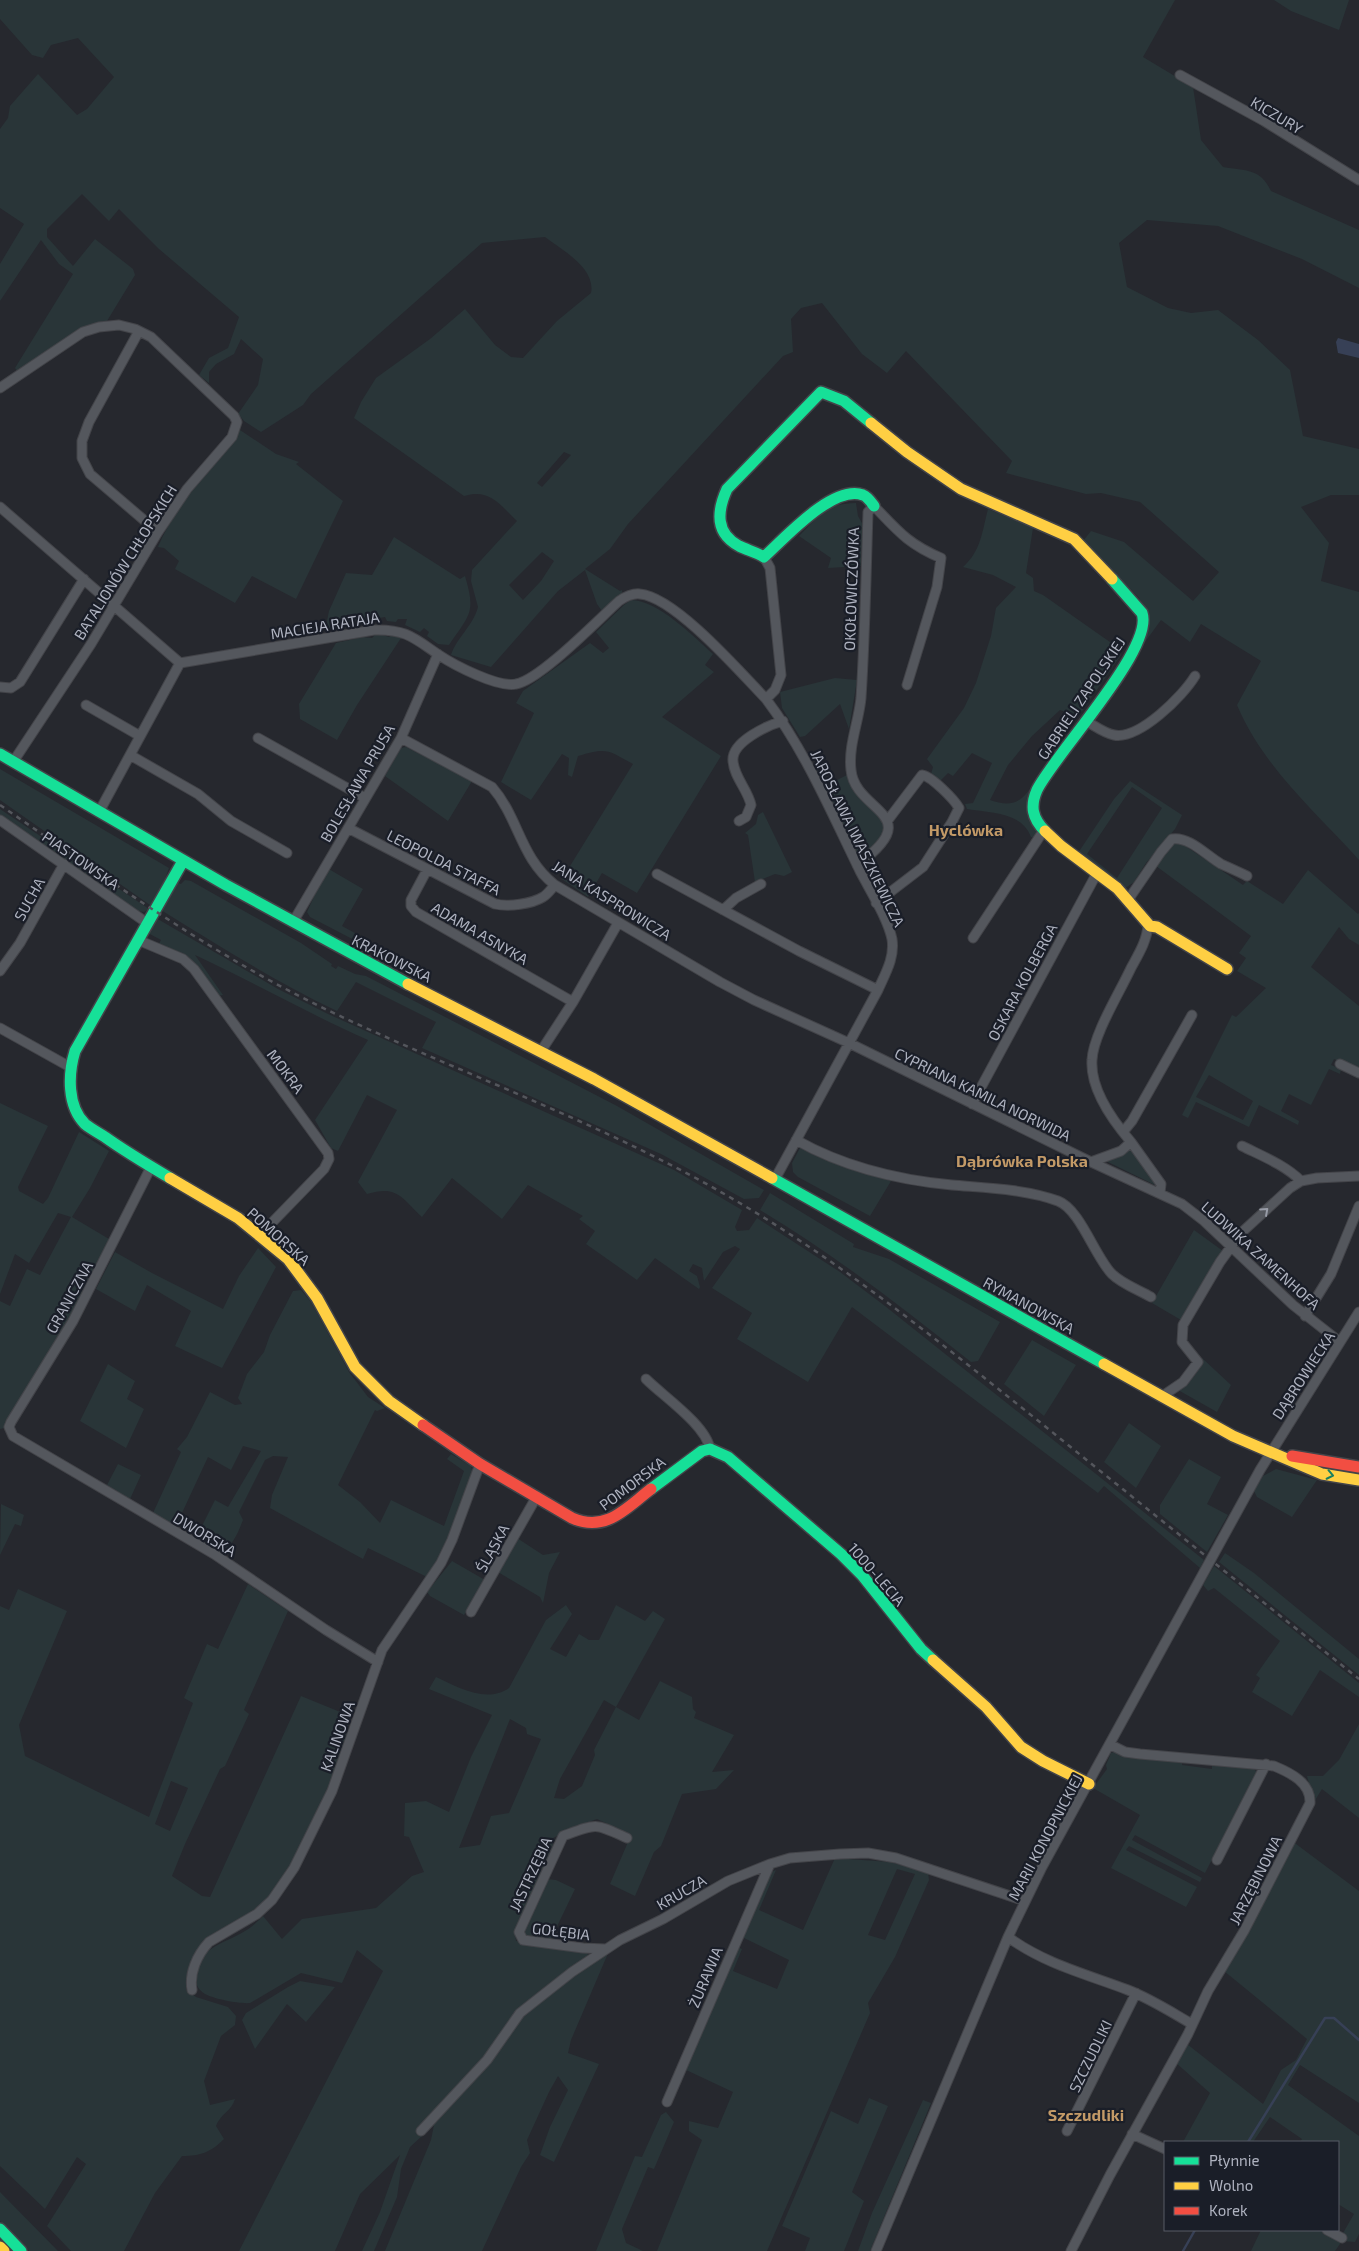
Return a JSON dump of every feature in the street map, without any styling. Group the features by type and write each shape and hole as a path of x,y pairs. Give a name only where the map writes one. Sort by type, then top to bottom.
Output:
{"street":[{"name":"KICZURY","path":"1180,75 1264,122 1359,180"},
{"path":"0,388 83,332 92,328 110,325 137,330 89,422 82,441 82,458 90,474 158,532"},
{"name":"BATALIONÓW CHŁOPSKICH","path":"12,762 115,605 158,532 187,489 232,437 237,422 234,416 158,343 137,330"},
{"name":"GABRIELI ZAPOLSKIEJ","path":"764,557 740,546 721,532 719,518 720,502 727,489 821,392 844,401 914,457 961,489 1074,540 1136,603 1142,611 1144,619 1142,632 1136,646 1034,796 1032,807 1035,818 1044,830"},
{"path":"766,699 775,690 781,676 770,568 764,557 820,508 838,498 852,494 863,495 897,532 912,544 941,558 937,587 907,685"},
{"name":"OKOŁOWICZÓWKA","path":"874,506 868,512 861,701 850,764 855,785 888,820"},
{"path":"0,507 180,663 99,812"},
{"path":"0,687 11,688 20,682 84,579"},
{"name":"JAROSŁAWA IWASZKIEWICZA","path":"632,595 650,596 685,618 718,648 766,699 783,721 795,741 892,939 891,961 878,990 775,1179"},
{"name":"MACIEJA RATAJA","path":"180,663 374,630 391,629 410,634 438,654 498,683 516,684 532,677 570,647 619,601 632,595"},
{"name":"BOLESŁAWA PRUSA","path":"293,922 401,738 438,654"},
{"path":"1086,721 1113,735 1122,736 1132,732 1166,712 1183,694 1195,676"},
{"path":"86,704 140,736"},
{"path":"739,821 746,817 751,805 732,759 736,751 756,731 783,721"},
{"path":"258,738 365,798"},
{"name":"JANA KASPROWICZA","path":"401,738 492,787 501,797 534,865 555,885 754,1000 849,1043"},
{"name":"KRAKOWSKA","path":"0,754 184,861 367,963 541,1051 775,1179"},
{"path":"130,755 198,794 231,821 287,853"},
{"path":"857,865 873,854 883,842 889,828 888,820 922,775 926,775 935,782 959,808 923,867 876,903"},
{"name":"PIASTOWSKA","path":"0,820 146,923"},
{"name":"LEOPOLDA STAFFA","path":"348,828 427,870 501,906 537,900 546,895 555,885"},
{"path":"973,938 1044,830 1117,888 1148,926 1157,927 1227,970"},
{"path":"1128,900 1172,839 1178,838 1188,842 1220,864 1247,876"},
{"name":"POMORSKA","path":"184,861 146,923 74,1051 70,1067 72,1095 75,1107 85,1124 151,1167 238,1218 288,1259 317,1298 355,1367 373,1387 405,1414 480,1464 584,1523 594,1525 603,1523 693,1456 710,1448"},
{"name":"SUCHA","path":"0,971 20,942 64,864"},
{"name":"ADAMA ASNYKA","path":"427,870 411,900 411,906 416,912 572,1002"},
{"name":"OSKARA KOLBERGA","path":"972,1104 1097,873"},
{"path":"657,874 878,990"},
{"path":"724,910 736,898 761,884"},
{"path":"541,1051 572,1002 618,922"},
{"path":"1148,926 1143,945 1106,1018 1095,1046 1092,1060 1094,1078 1103,1100 1123,1132 1161,1184 1160,1193"},
{"name":"MOKRA","path":"138,940 183,959 194,969 328,1153 329,1160 324,1169 260,1235"},
{"path":"1123,1132 1132,1121 1192,1015"},
{"path":"0,1028 70,1067"},
{"name":"CYPRIANA KAMILA NORWIDA","path":"849,1043 1091,1162 1160,1193"},
{"path":"1340,1064 1359,1073"},
{"path":"796,1140 832,1159 911,1180 997,1188 1060,1202 1071,1212 1112,1274 1151,1298"},
{"path":"1091,1162 1121,1151 1131,1142"},
{"path":"1242,1146 1279,1164 1301,1181"},
{"name":"GRANICZNA","path":"13,1436 9,1427 11,1422 73,1321 151,1167"},
{"path":"1161,1396 1182,1382 1198,1362 1182,1342 1183,1325 1231,1246 1264,1211 1301,1181 1317,1178 1359,1176"},
{"name":"RYMANOWSKA","path":"775,1179 1233,1436 1322,1474 1359,1480"},
{"name":"LUDWIKA ZAMENHOFA","path":"1160,1193 1182,1204 1231,1246 1254,1270 1305,1316 1340,1342"},
{"path":"1305,1316 1331,1274 1359,1206"},
{"name":"DĄBROWIECKA","path":"1270,1452 1359,1312"},
{"path":"646,1379 697,1425 705,1435 710,1448"},
{"name":"DWORSKA","path":"13,1436 214,1554 326,1630 378,1662"},
{"name":"1000-LECIA","path":"710,1448 719,1451 739,1466 841,1554 862,1575 921,1649 986,1707 1021,1747 1043,1761 1089,1784"},
{"name":"RYMANOWSKA","path":"1270,1452 1359,1467"},
{"name":"MARII KONOPNICKIEJ","path":"876,2251 1008,1937 1025,1901 1270,1452"},
{"name":"KALINOWA","path":"192,1990 192,1974 197,1958 208,1942 257,1914 272,1900 294,1868 332,1791 382,1650 441,1563 449,1548 480,1464"},
{"name":"ŚLĄSKA","path":"470,1612 537,1496"},
{"name":"JARZĘBINOWA","path":"1111,1745 1125,1752 1140,1754 1266,1764 1288,1772 1298,1779 1310,1796 1310,1804 1244,1931 1215,1979 1192,2024"},
{"path":"1217,1860 1266,1764"},
{"name":"JASTRZĘBIA","path":"518,1932 563,1836 590,1826 599,1825 627,1838"},
{"name":"KRUCZA","path":"421,2131 488,2060 520,2013 572,1972 605,1949 672,1914 728,1881 770,1864 790,1858 840,1854 881,1855 1025,1901"},
{"name":"ŻURAWIA","path":"667,2102 770,1864"},
{"name":"GOŁĘBIA","path":"518,1932 522,1940 605,1949"},
{"path":"1008,1937 1036,1956 1136,1993 1170,2010 1192,2024 1071,2251"},
{"name":"SZCZUDLIKI","path":"1067,2131 1136,1993"},
{"path":"1132,2134 1164,2150"},
{"path":"0,2229 21,2251"},
{"path":"1329,2231 1342,2238"},
{"path":"0,2247 4,2251"}],"shaded area":[{"path":"0,0 1175,0 1143,57 1193,87 1201,140 1223,167 1257,174 1271,191 1359,230 1359,288 1302,259 1218,226 1147,220 1119,243 1127,287 1168,308 1191,313 1218,310 1258,340 1290,370 1303,436 1359,449 1359,495 1331,495 1301,507 1329,543 1321,581 1359,592 1359,860 1275,768 1248,727 1237,705 1261,661 1201,624 1190,642 1161,620 1145,642 1146,611 1139,598 1083,541 1091,531 1124,542 1193,601 1219,572 1140,502 1101,493 1086,494 1006,473 1012,461 906,351 887,373 862,354 822,303 801,308 791,319 793,352 783,356 628,524 610,549 585,569 620,591 622,590 622,593 602,611 597,604 585,570 558,591 491,667 451,655 473,620 478,607 471,581 472,570 517,521 500,504 488,496 473,494 464,496 354,418 361,402 376,378 430,339 465,309 495,345 511,357 523,358 557,321 591,293 591,284 583,268 576,260 545,237 482,243 311,394 303,405 261,432 244,421 238,414 258,385 263,359 241,339 234,354 216,364 209,372 209,383 199,375 209,358 228,348 239,317 159,249 119,209 109,221 82,194 47,229 47,237 73,266 95,239 133,269 135,275 107,321 82,328 17,371 15,368 73,274 59,264 41,240 0,301 0,264 24,224 0,208 0,129 8,118 10,106 38,74 77,115 87,109 114,77 78,38 51,45 43,58 32,55 0,19","holes":["564,452 571,455 542,487 537,483","542,552 554,561 541,581 523,600 509,585"]},
{"path":"1274,0 1349,0 1339,30 1291,11"},
{"path":"240,430 276,454 299,462 296,464 343,501 296,599 252,576 235,603 175,569 179,561 164,548 158,547 184,502"},
{"path":"856,503 858,516 863,525 861,566 828,568 831,558 799,536 829,508"},
{"path":"988,509 1033,528 1026,573 1033,578 1034,591 1043,595 1117,647 1121,655 1078,717 1060,710 1032,736 1008,765 990,800 1012,803 1021,799 1029,790 1032,792 1037,831 1034,837 1031,837 1027,829 1013,818 967,809 965,804 973,803 992,763 972,753 953,776 948,773 940,781 931,774 933,767 927,759 964,708 976,683 991,636 996,608 1016,587 993,575 963,567 977,548"},
{"path":"394,537 460,579 465,576 470,598 469,613 449,645 438,644 427,636 429,632 424,628 420,632 405,625 407,619 398,619 396,622 387,621 385,617 379,618 380,621 325,631 329,611 346,573 372,575"},
{"path":"631,600 653,606 664,613 686,629 713,654 705,665 714,672 662,717 721,756 637,893 602,873 588,897 562,879 633,764 607,751 595,751 578,756 572,777 568,775 569,758 562,754 531,800 501,782 534,713 516,703 523,691 590,643 603,653 609,648 596,632"},
{"path":"380,634 389,637 393,634 401,638 357,705 337,740 300,719 299,704 336,643 363,637 372,638"},
{"path":"835,678 857,680 849,729 840,704 805,736 800,737 782,708 780,692"},
{"path":"406,747 472,781 448,821 385,776 401,748"},
{"path":"814,764 819,764 829,784 847,775 884,820 884,831 879,841 862,856 856,854"},
{"path":"0,769 169,868 150,905 0,800"},
{"path":"1130,781 1182,815 1175,829 1146,863 1134,882 1124,889 1078,853 1114,799","holes":["1132,787 1162,808 1117,878 1087,854"]},
{"path":"0,809 149,909 144,912 138,911 0,815"},
{"path":"763,812 792,872 784,876 775,874 755,882 748,835 745,833 756,824 758,815"},
{"path":"1177,842 1181,843 1243,885 1247,881 1283,904 1308,870 1359,913 1359,945 1349,939 1339,927 1311,967 1359,1006 1359,1070 1334,1059 1331,1065 1341,1069 1340,1074 1329,1069 1311,1105 1289,1094 1281,1111 1299,1121 1298,1125 1259,1105 1249,1127 1196,1102 1188,1118 1182,1115 1232,1015 1236,1017 1266,988 1237,971 1246,958 1239,953 1251,936 1156,866 1170,845","holes":["1209,1075 1253,1101 1243,1120 1196,1097"]},
{"path":"327,868 363,889 342,926 364,938 360,943 310,917 307,912"},
{"path":"185,880 191,881 301,943 332,964 331,966 336,969 338,966 355,974 366,976 617,1106 764,1190 759,1198 744,1199 661,1154 422,1048 436,1022 356,982 337,1011 292,988 161,910 178,883 181,884"},
{"path":"156,918 278,989 328,1014 674,1170 742,1210 735,1227 737,1231 749,1230 757,1218 840,1272 885,1306 1204,1560 1200,1568 1104,1486 1098,1493 852,1307 808,1382 737,1339 752,1313 712,1288 740,1249 735,1246 723,1252 704,1281 702,1268 693,1264 689,1271 697,1276 699,1289 655,1258 637,1280 586,1244 595,1231 579,1219 583,1216 528,1185 502,1219 452,1178 422,1217 403,1199 392,1192 385,1191 367,1194 358,1182 397,1110 367,1095 338,1151 331,1148 315,1120 368,1040 195,955 223,995 216,996 190,960 157,947 161,940 148,933"},
{"path":"0,1103 48,1126 18,1187 19,1191 43,1204 48,1198 79,1132 109,1151 90,1188 72,1217 109,1239 62,1337 8,1427 0,1429 0,1301 10,1306 27,1269 40,1275 71,1217 58,1213 29,1263 15,1254 0,1294"},
{"path":"800,1148 823,1159 891,1181 870,1216 798,1177 793,1172 792,1163"},
{"path":"1132,1149 1156,1183 1155,1185 1107,1160"},
{"path":"770,1193 854,1244 853,1247 889,1259 1000,1322 978,1361 971,1362 842,1264 760,1210"},
{"path":"1194,1230 1223,1251 1181,1320 1152,1303"},
{"path":"258,1248 276,1267 222,1368 175,1346 191,1311 147,1285 135,1311 96,1289 115,1252 223,1309 239,1276"},
{"path":"301,1290 311,1302 349,1372 368,1397 385,1408 375,1410 338,1485 360,1502 380,1523 391,1500 444,1526 464,1471 447,1459 451,1454 471,1466 473,1473 460,1514 443,1553 427,1577 368,1548 363,1559 270,1508 272,1495 288,1457 273,1456 265,1460 239,1512 243,1520 239,1531 227,1547 218,1554 195,1540 215,1500 228,1507 261,1451 243,1446 231,1470 208,1457 175,1528 153,1513 181,1452 177,1449 187,1437 210,1392 235,1405 242,1404 238,1398 247,1374 264,1352 270,1335 293,1291"},
{"path":"1032,1340 1076,1365 1044,1416 1004,1384"},
{"path":"1202,1358 1231,1385 1217,1412 1178,1390 1195,1375"},
{"path":"108,1364 135,1381 127,1399 144,1409 126,1448 80,1421"},
{"path":"1129,1423 1161,1446 1136,1488 1104,1462"},
{"path":"1189,1459 1221,1477 1207,1504 1228,1515 1207,1552 1160,1514 1160,1505"},
{"path":"118,1464 141,1475 130,1499 107,1485"},
{"path":"1276,1469 1317,1480 1292,1517 1257,1497 1254,1491 1263,1476"},
{"path":"1,1504 24,1515 21,1526 15,1524 0,1555"},
{"path":"517,1538 543,1555 560,1552 549,1573 543,1603 540,1597 498,1572"},
{"path":"1225,1553 1254,1573 1359,1659 1359,1675 1219,1562"},
{"path":"452,1561 485,1580 464,1615 430,1596 427,1592"},
{"path":"1214,1566 1359,1683 1359,1697 1320,1670 1292,1716 1252,1692 1260,1678 1256,1675 1280,1641 1214,1588 1208,1591 1203,1585"},
{"path":"248,1584 288,1611 244,1710 249,1714 225,1766 220,1769 172,1876 202,1896 210,1897 301,1696 350,1716 346,1737 326,1795 295,1861 261,1910 195,1955 187,1977 186,1990 196,1997 228,2007 236,2016 235,2025 221,2036 204,2081 210,2105 235,2099 216,2126 224,2139 215,2147 205,2152 182,2156 155,2193 124,2251 71,2251 47,2226 86,2164 77,2157 45,2209 0,2166 0,1606 9,1610 18,1589 67,1611 19,1725 25,1756 149,1817 193,1703 184,1698 207,1644 218,1649","holes":["171,1781 188,1788 170,1831 155,1824"]},
{"path":"566,1605 572,1614 550,1649 566,1657 579,1634 589,1640 599,1640 616,1605 645,1621 653,1611 665,1619 616,1707 639,1720 660,1681 692,1697 693,1709 696,1712 694,1718 734,1735 712,1772 734,1770 716,1789 682,1794 661,1846 654,1852 635,1896 610,1884 631,1835 597,1819 553,1838 552,1852 546,1870 517,1925 516,1941 587,1952 591,1964 609,1951 571,2040 568,2053 599,2064 554,2162 540,2155 550,2127 568,2090 558,2076 527,2140 530,2153 521,2167 482,2251 385,2251 431,2140 434,2125 410,2147 401,2169 397,2197 374,2251 362,2251 380,2212 400,2155 360,2194 335,2251 239,2251 383,1971 357,1950 342,1983 301,1973 250,2003 246,2003 234,2002 205,1994 196,1984 195,1977 198,1964 201,1958 211,1949 248,1929 263,1916 282,1939 302,1919 376,1908 412,1876 424,1872 409,1837 404,1836 405,1803 426,1801 449,1812 471,1757 492,1715 429,1689 436,1677 463,1689 482,1694 500,1693 509,1688 546,1620","holes":["604,1700 616,1707 594,1750 595,1755 582,1786 564,1799 554,1798 560,1779","510,1719 526,1728 527,1734 541,1739 509,1813 491,1816 480,1845 459,1848"]},
{"path":"1359,1724 1359,1818 1322,1789 1314,1802 1307,1776 1323,1776 1339,1760"},
{"path":"1111,1753 1182,1761 1182,1765 1212,1769 1212,1764 1252,1767 1257,1772 1205,1873 1135,1835 1132,1840 1202,1878 1200,1882 1129,1846 1126,1850 1197,1887 1186,1907 1111,1868 1140,1815 1093,1788 1107,1769 1106,1765"},
{"path":"1292,1841 1359,1891 1359,2103 1300,2065 1288,2085 1359,2136 1359,2234 1355,2242 1342,2241 1335,2251 1251,2251 1261,2231 1323,2231 1342,2240 1343,2233 1354,2214 1339,2205 1339,2141 1301,2141 1302,2139 1270,2117 1254,2141 1184,2141 1210,2093 1175,2062 1187,2044 1263,2104 1281,2070 1296,2060 1307,2039 1224,1971 1261,1908"},
{"path":"835,1858 890,1862 928,1873 929,1880 895,1957 868,2003 870,2013 767,2251 657,2251 702,2140 689,2131 689,2121 718,2128 733,2092 684,2069 737,1947 742,1949 733,1971 777,1989 789,1960 742,1937 769,1873 776,1870 759,1910 803,1930","holes":["897,1869 915,1874 885,1940 868,1935"]},
{"path":"547,1879 556,1880 575,1889 550,1941 528,1937 525,1934 524,1928"},
{"path":"300,1981 335,1987 306,2022 287,2004 255,2049 242,2020 246,2013"},
{"path":"869,2098 888,2106 852,2192 864,2201 844,2251 805,2251 810,2238 782,2226 831,2111 858,2124"},
{"path":"923,2100 931,2103 870,2251 858,2251 872,2213"},
{"path":"666,2112 674,2122 654,2169 648,2167 622,2229 626,2243 643,2251 596,2251 635,2156 642,2157 661,2115"},
{"path":"0,2192 58,2251 29,2251 0,2221"}],"water":[{"path":"1338,338 1359,344 1359,358 1338,353 1336,342"}],"waterway":[{"path":"1249,2141 1325,2018 1334,2018 1359,2040"},
{"path":"1183,2251 1194,2231"}],"railway":[{"path":"0,805 155,911 275,984 370,1030 636,1147 738,1202 778,1227 894,1307 1359,1679"}],"traffic: fast":[{"path":"871,423 844,401 821,392 727,489 721,505 720,521 722,528 731,541 764,557 810,515 838,498 851,494 863,495 874,506"},
{"path":"1045,831 1037,821 1033,807 1037,790 1119,675 1142,629 1142,613 1112,579"},
{"path":"0,754 226,885 408,984"},
{"path":"170,1178 85,1124 75,1108 70,1079 75,1051 183,861"},
{"path":"772,1178 1104,1364"},
{"path":"651,1489 702,1451 710,1449 728,1457 841,1554 862,1575 921,1649 933,1660"},
{"path":"0,2229 21,2251"}],"traffic: slow":[{"path":"871,423 907,452 961,489 1074,539 1112,579"},
{"path":"1045,831 1061,846 1117,888 1150,926 1157,927 1227,969"},
{"path":"408,984 594,1079 772,1178"},
{"path":"170,1178 238,1218 288,1259 317,1298 355,1367 389,1401 423,1425"},
{"path":"1104,1364 1233,1436 1322,1474 1359,1480"},
{"path":"933,1660 986,1707 1021,1747 1043,1761 1089,1784"},
{"path":"0,2247 4,2251"}],"traffic: jam":[{"path":"423,1425 480,1464 572,1518 584,1522 595,1522 615,1516 651,1489"},
{"path":"1292,1456 1359,1467"}],"district":[{"name":"Hyclówka","path":"966,829"},
{"name":"Dąbrówka Polska","path":"1022,1160"},
{"name":"Szczudliki","path":"1086,2114"}]}
